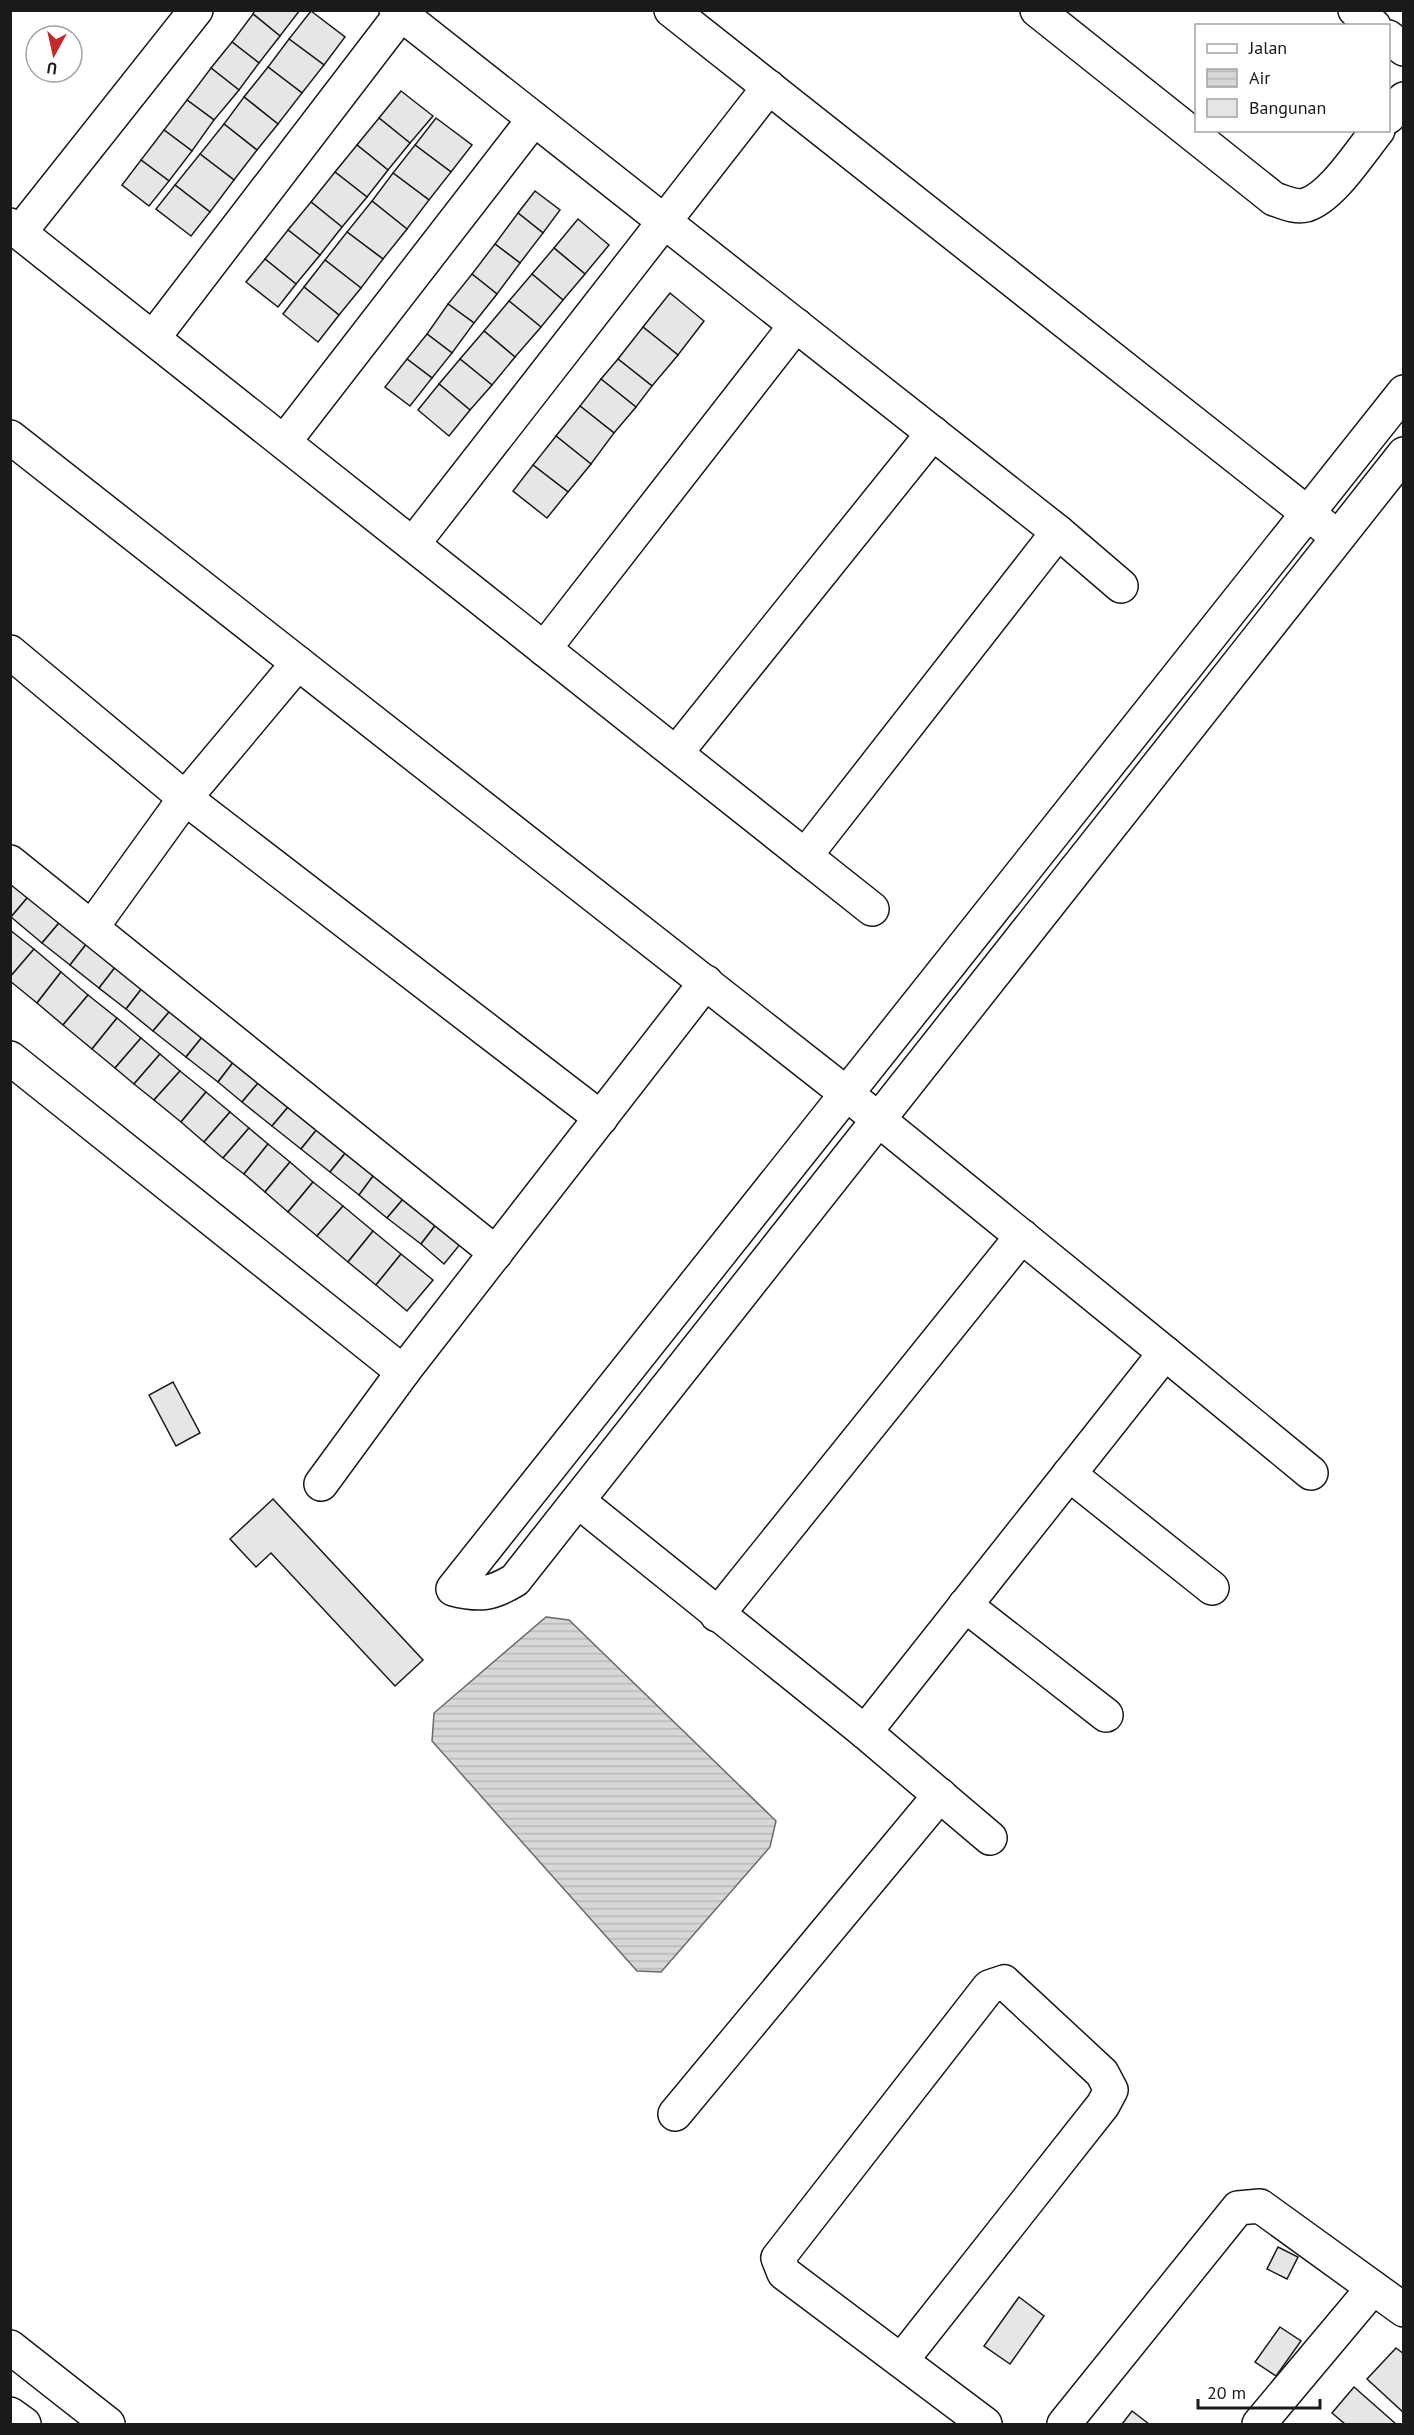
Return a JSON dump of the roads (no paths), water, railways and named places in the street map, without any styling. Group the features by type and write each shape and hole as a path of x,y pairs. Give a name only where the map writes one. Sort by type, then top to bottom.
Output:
{"street":[{"path":"196,10 15,229 872,909"},
{"path":"671,10 1338,537"},
{"path":"1037,10 1274,198 1290,205 1305,205 1320,197 1334,184 1376,132"},
{"path":"1355,10 1372,24"},
{"path":"153,338 398,12 1058,532 1121,586"},
{"path":"1390,38 1404,49"},
{"path":"413,544 769,87"},
{"path":"1390,116 1404,99"},
{"path":"284,442 534,119"},
{"path":"544,649 796,326"},
{"path":"1404,392 453,1589 472,1594 484,1594 500,1589 515,1580 1404,454"},
{"path":"676,753 933,433"},
{"path":"10,437 879,1119 1311,1473"},
{"path":"805,856 1058,532"},
{"path":"10,652 185,798 601,1118"},
{"path":"92,927 185,798 298,663"},
{"path":"10,862 496,1253"},
{"path":"321,1484 403,1372 706,982"},
{"path":"10,1058 403,1372"},
{"path":"717,1615 1022,1236"},
{"path":"865,1732 1165,1353"},
{"path":"1069,1474 1212,1588"},
{"path":"578,1501 865,1732 990,1838"},
{"path":"965,1605 1106,1715"},
{"path":"675,2114 940,1795"},
{"path":"901,2361 1103,2105 1111,2090 1102,2073 1004,1982 989,1987 778,2258 784,2273 901,2361 985,2424"},
{"path":"1064,2424 1238,2208 1260,2206 1404,2310"},
{"path":"1259,2424 1373,2288"},
{"path":"10,2347 108,2424"},
{"path":"10,2414 24,2424"}],"water":[{"path":"546,1617 569,1620 776,1821 770,1847 661,1972 637,1971 432,1741 434,1713"}]}
